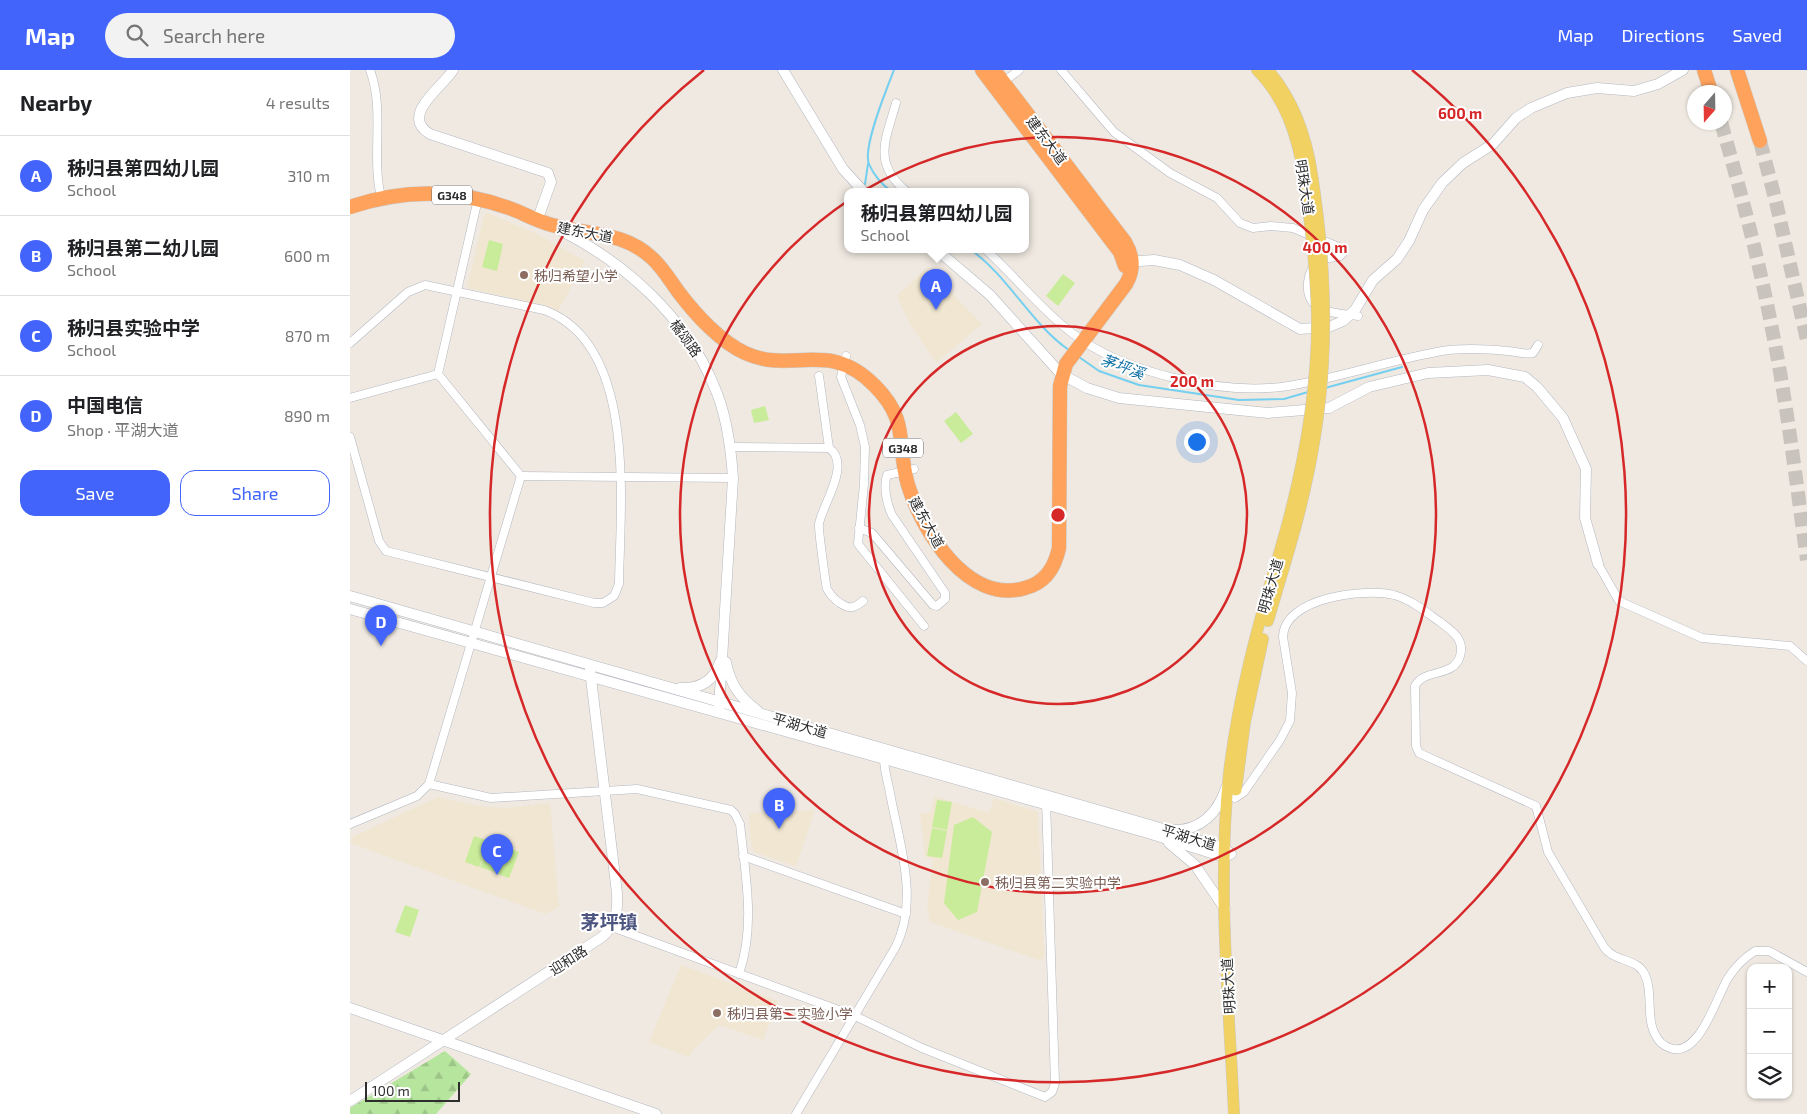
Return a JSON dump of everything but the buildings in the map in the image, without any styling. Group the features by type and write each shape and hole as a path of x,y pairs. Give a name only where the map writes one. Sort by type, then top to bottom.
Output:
{"highway":[{"name":"建东大道","path":"550,225 580,222 594,223 623,230 648,243 668,261 702,305 739,340 755,348 773,352 817,350 872,371 898,399 909,427 910,470 929,511 956,554 968,567 990,579 1007,582 1024,580 1040,571 1048,556 1051,538 1051,385 1060,366 1120,281 1129,261 1120,252 999,85 982,70"},
{"name":"建东大道","path":"994,70 999,85"},
{"path":"1704,70 1709,85"},
{"path":"1737,70 1760,141"},
{"name":"橘颂路","path":"350,207 381,197 427,193 478,199 538,218 550,225"},
{"name":"建东大道","path":"550,225 607,235 632,244 652,258 694,311 726,340 743,352 772,360 818,358 845,360"}],"main road":[{"name":"明珠大道","path":"1257,70 1272,87 1290,121 1308,175"},
{"name":"明珠大道","path":"1234,1114 1224,909 1230,773 1244,683 1313,458 1324,363 1324,272 1299,120 1286,94 1268,70"},
{"name":"明珠大道","path":"1241,1114 1227,853 1245,722 1255,671 1285,548"}],"street":[{"path":"370,70 377,89 377,178 381,197"},
{"path":"453,70 422,107 419,116 420,124 430,134 548,172 551,182 538,218"},
{"path":"784,70 843,169 860,188"},
{"path":"999,85 1020,70"},
{"path":"1061,70 1114,132 1170,173 1217,198 1240,223 1253,228 1271,226 1293,228 1341,248 1342,253 1339,257 1323,259 1315,264 1309,277 1308,291 1311,301 1318,308 1328,312 1354,315"},
{"path":"1129,261 1167,262 1191,269 1300,328 1329,327 1354,315 1374,280 1397,259 1405,247 1423,210 1442,183 1463,162 1493,144 1516,118 1531,108 1566,93 1597,88 1634,91 1658,84 1683,70"},
{"path":"896,103 884,144 884,158 889,173 903,188"},
{"path":"438,374 478,199"},
{"name":"橘颂路","path":"550,225 596,251 640,285 684,332 702,358 715,387 731,446 734,478 719,707"},
{"path":"596,251 594,245 596,239 600,235 607,235"},
{"path":"941,253 990,295 1060,366 1087,388 1129,400 1268,413 1329,408 1369,387 1428,373 1468,369 1517,374 1531,382 1563,418 1586,469 1585,518 1598,564 1619,600 1702,638 1790,646 1807,661"},
{"path":"989,253 1078,342 1150,372 1250,389 1297,384 1399,358 1446,350 1505,351 1528,354 1533,353 1538,345"},
{"path":"350,343 413,288 425,285 544,310 556,315 577,330 598,362 607,385 617,431 620,477 619,584 617,592 607,601 594,603 390,552 383,548 378,541 350,437"},
{"path":"845,360 842,381 860,425 865,447 864,484 858,544 860,550 924,626"},
{"path":"350,398 438,374"},
{"path":"438,374 522,476 734,478"},
{"path":"819,376 826,414 829,448 835,456 835,479 831,496 821,517 819,531 827,588 837,602 849,608 854,608 863,601"},
{"path":"731,446 829,448"},
{"path":"859,528 872,533 933,606 938,606 945,599 945,593 889,510 886,477 892,472 910,470"},
{"path":"350,824 417,796 430,784 522,476"},
{"path":"1235,798 1244,792 1280,740 1290,721 1292,693 1284,637 1285,628 1290,620 1318,602 1343,594 1368,592 1395,596 1421,608 1449,629 1458,638 1461,648 1459,659 1453,667 1420,679 1415,686 1416,746 1418,753 1536,806 1548,852 1604,947 1612,956 1634,964 1644,972 1653,1029 1659,1041 1675,1049 1683,1049 1695,1041 1731,973 1743,960 1757,950 1769,951 1807,972"},
{"name":"平湖大道","path":"350,596 664,686 719,707 766,715 884,754"},
{"name":"平湖大道","path":"350,609 590,676 719,707 1149,829 1227,853"},
{"path":"664,686 688,688 708,682 719,666 724,646"},
{"path":"724,646 728,668 736,689 742,698 766,715"},
{"path":"590,665 617,898 617,912 612,927 855,1016 922,1048 1035,1095 1045,1097 1052,1092 1055,1083 1046,800"},
{"path":"796,1114 898,941 906,914 906,880 884,754"},
{"path":"1149,829 1178,830 1191,828 1203,822 1214,813 1221,801 1230,773"},
{"path":"430,784 491,798 604,790 644,790 731,810 738,818 749,910 745,953 739,974"},
{"path":"1149,829 1189,858 1201,872 1224,909"},
{"path":"743,856 906,914"},
{"name":"迎和路","path":"350,1101 602,938 612,927"},
{"path":"350,1008 656,1114"}],"shaded area":[{"name":"秭归希望小学","path":"485,212 537,234 585,261 558,311 543,305 467,288"},
{"path":"927,268 982,324 936,363 910,324 897,296"},
{"name":"秭归县第二实验中学","path":"934,796 989,813 994,798 1038,812 1044,958 1039,960 930,922 927,905 933,859 925,857 920,814 931,812"},
{"path":"438,797 479,806 507,808 550,803 559,907 545,914 350,843 352,837"},
{"path":"815,810 796,866 754,852 751,845 749,813"},
{"name":"秭归县第二实验小学","path":"681,965 778,1001 763,1040 719,1025 692,1051 689,1057 649,1042"}],"green space":[{"path":"489,240 503,244 497,271 482,267"},
{"path":"1063,274 1075,283 1058,306 1046,296"},
{"path":"765,406 769,420 754,423 751,410"},
{"path":"956,412 973,434 961,443 944,421"},
{"path":"937,800 952,802 947,830 932,827"},
{"path":"973,817 992,832 977,912 958,920 944,903 954,825"},
{"path":"932,828 947,831 942,858 927,856"},
{"path":"474,836 489,841 479,867 465,862"},
{"path":"489,841 504,846 494,872 480,867"},
{"path":"504,847 519,852 509,878 495,873"},
{"path":"405,905 419,910 410,937 395,932"},
{"path":"445,1051 471,1074 436,1114 350,1114 350,1108"}],"waterway":[{"name":"茅坪溪","path":"887,188 875,175 869,164 868,156 876,118 894,70"},
{"path":"865,184 868,164"},
{"name":"茅坪溪","path":"975,253 997,273 1043,327 1069,350"},
{"name":"茅坪溪","path":"1079,357 1099,371 1139,385 1239,400 1284,399 1308,392"},
{"name":"茅坪溪","path":"1325,388 1402,367"}],"tunnel":[{"path":"1723,130 1748,223 1777,353 1807,560"},
{"path":"1760,141 1776,202 1807,340"}],"place":[{"name":"秭归希望小学","path":"524,275"},
{"name":"秭归县第四幼儿园","path":"936,310"},
{"name":"中国电信","path":"381,646"},
{"name":"秭归县第二幼儿园","path":"779,829"},
{"name":"秭归县实验中学","path":"497,875"},
{"name":"秭归县第二实验中学","path":"985,882"},
{"name":"秭归县第二实验小学","path":"717,1013"}],"district":[{"name":"茅坪镇","path":"609,921"}]}
